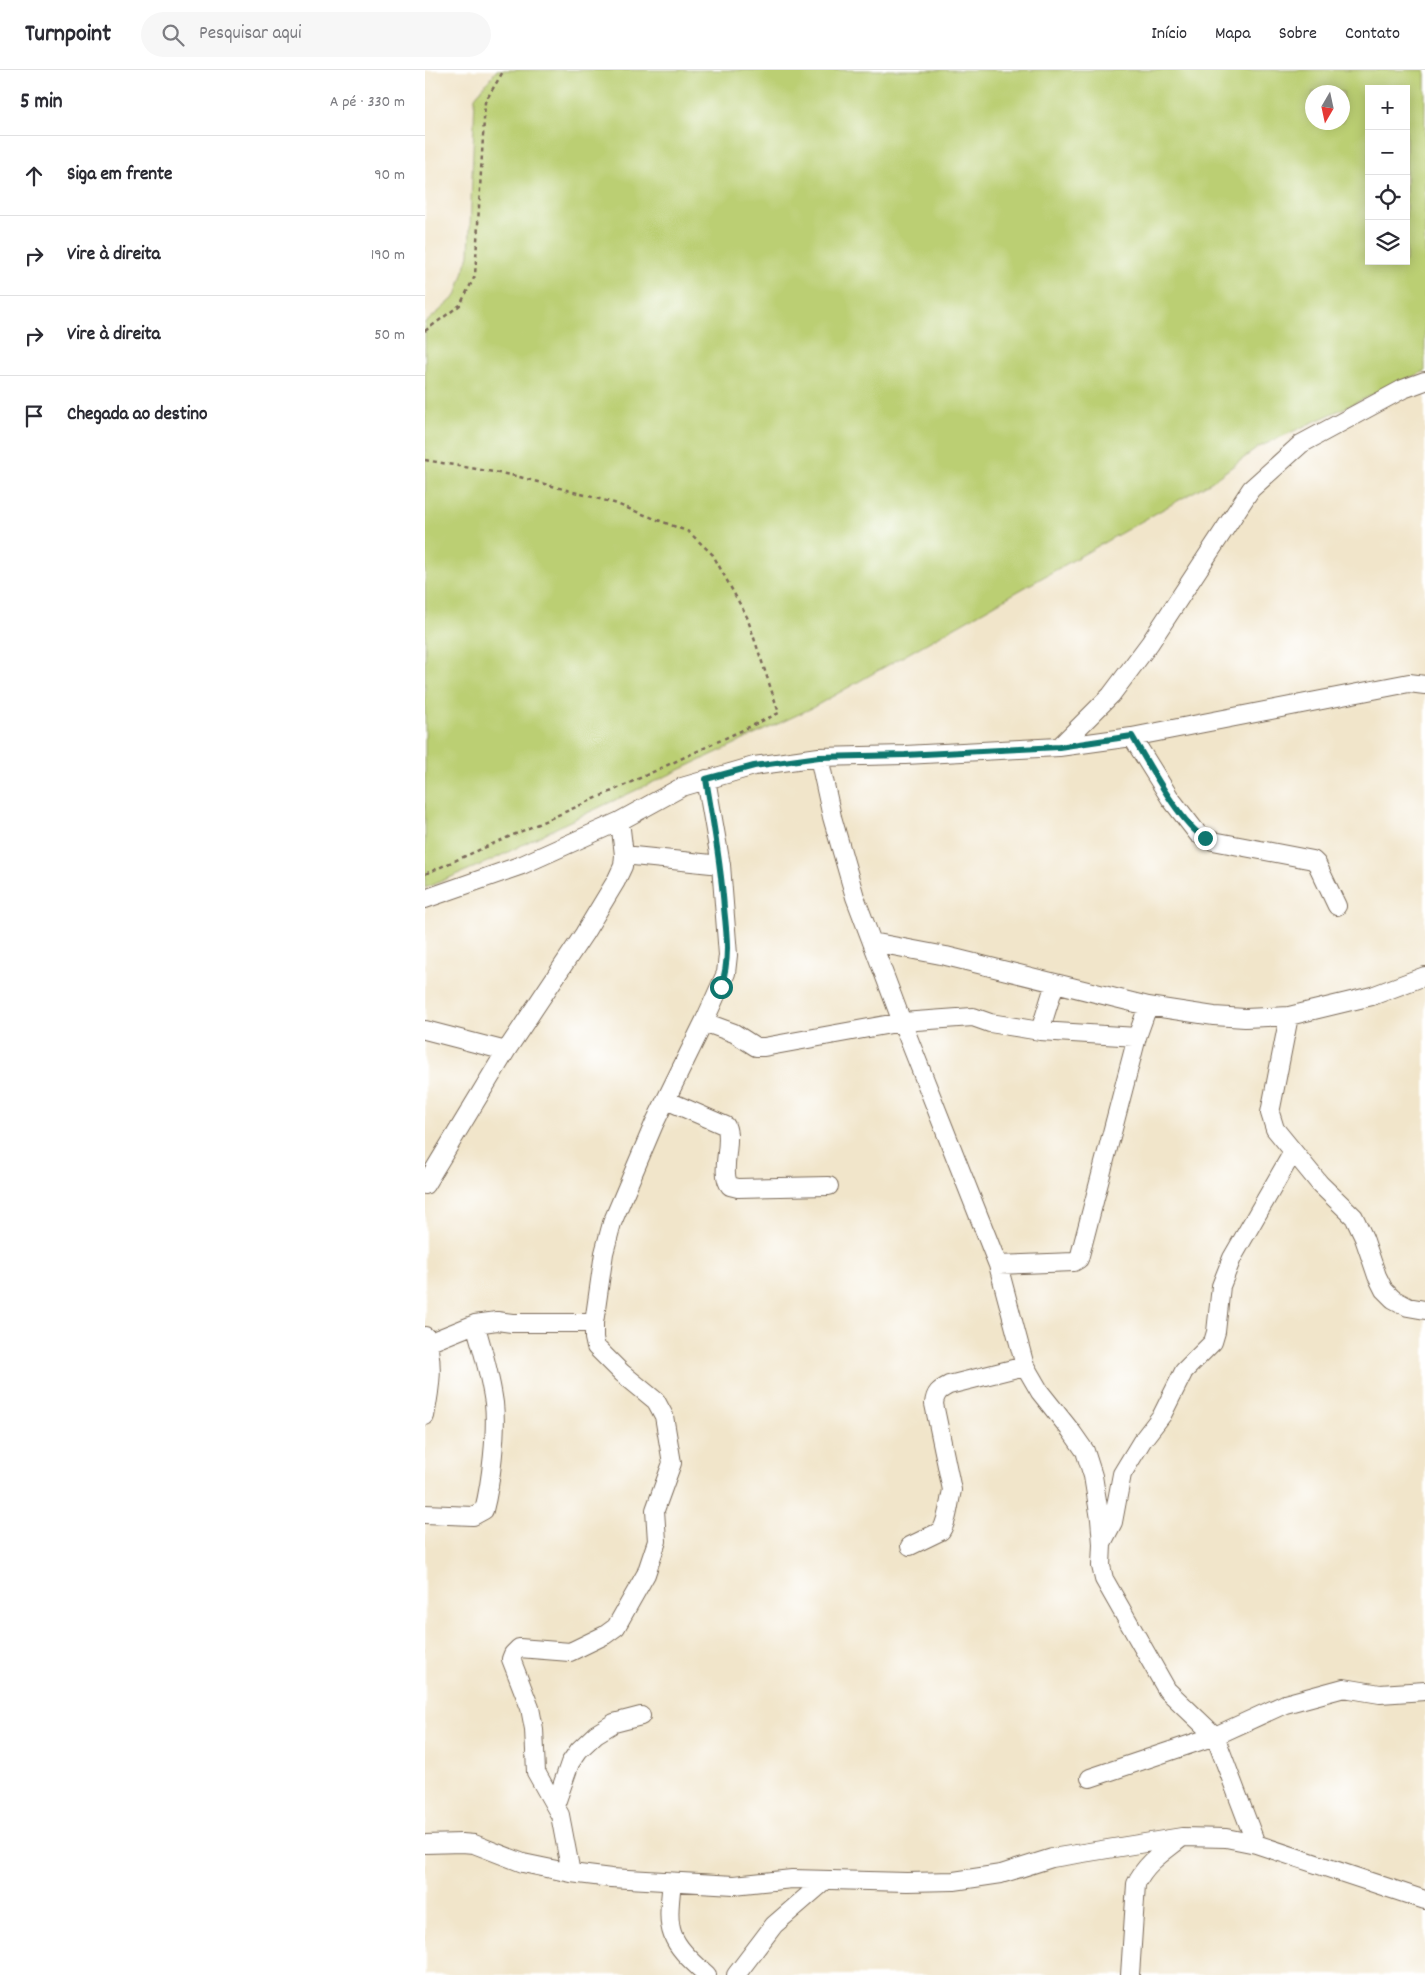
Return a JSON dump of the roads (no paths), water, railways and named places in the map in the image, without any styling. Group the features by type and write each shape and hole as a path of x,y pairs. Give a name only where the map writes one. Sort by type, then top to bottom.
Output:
{"street":[{"path":"1059,747 1111,695 1144,650 1251,489 1301,444 1403,389 1425,381"},
{"path":"425,899 522,865 620,821 682,787 754,766 819,757 1059,747 1132,736 1409,682 1425,685"},
{"path":"1132,736 1170,798 1197,834 1213,841 1313,860 1317,864 1337,906"},
{"path":"819,757 835,826 855,897 998,1265 1025,1366 1040,1392 1085,1451 1093,1476 1102,1544 1101,1566 1104,1579 1167,1690 1215,1736 1256,1844"},
{"path":"571,1873 560,1815 536,1772 534,1729 530,1708 511,1659 519,1648 549,1652 574,1651 605,1635 615,1627 646,1574 657,1541 655,1510 672,1462 664,1416 656,1402 596,1348 593,1338 604,1253 613,1223 666,1100 726,973 728,955 721,864 706,779"},
{"path":"425,1185 506,1051 584,934 616,881 623,866 624,855 620,821"},
{"path":"624,855 721,864"},
{"path":"872,942 946,956 1148,1006 1215,1016 1245,1018 1289,1016 1372,996 1425,976"},
{"path":"1040,1031 1055,983"},
{"path":"998,1265 1073,1262 1079,1259 1137,1037 1148,1006"},
{"path":"1289,1016 1270,1113 1275,1129 1320,1184 1354,1217 1384,1290 1393,1299 1408,1306 1425,1310"},
{"path":"704,1022 734,1033 755,1047 764,1047 902,1022 973,1017 990,1023 1040,1031 1137,1037"},
{"path":"425,1030 506,1051"},
{"path":"666,1100 726,1126 728,1133 726,1178 730,1186 738,1188 829,1186"},
{"path":"1102,1544 1113,1522 1122,1474 1142,1441 1162,1415 1184,1372 1213,1342 1216,1332 1221,1286 1229,1266 1293,1152"},
{"path":"425,1416 431,1368 426,1340 475,1324 497,1321 512,1323 594,1323"},
{"path":"425,1514 473,1516 484,1510 486,1504 495,1430 494,1404 475,1324"},
{"path":"910,1546 941,1531 944,1526 952,1490 934,1404 938,1391 949,1385 1025,1366"},
{"path":"1090,1778 1215,1736 1285,1704 1344,1688 1380,1694 1425,1691"},
{"path":"555,1806 569,1763 579,1750 596,1734 614,1723 641,1716"},
{"path":"1130,1975 1136,1884 1141,1871 1182,1837"},
{"path":"425,1844 462,1842 474,1844 523,1863 571,1873 672,1882 734,1884 792,1879 907,1882 954,1881 1001,1874 1052,1858 1182,1837 1226,1838 1256,1844 1425,1900"},
{"path":"736,1975 774,1926 826,1880"},
{"path":"672,1882 668,1915 674,1941 707,1975"}]}
